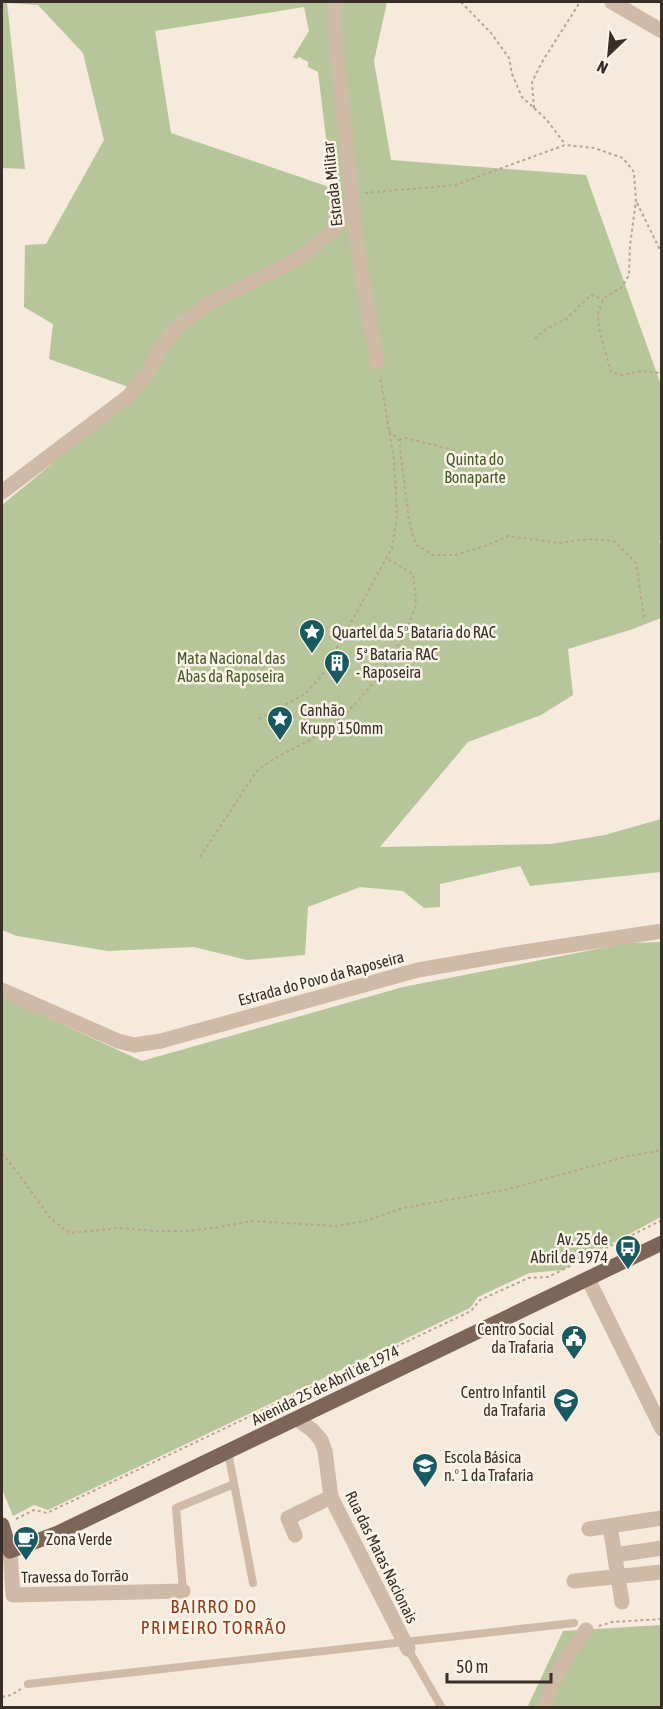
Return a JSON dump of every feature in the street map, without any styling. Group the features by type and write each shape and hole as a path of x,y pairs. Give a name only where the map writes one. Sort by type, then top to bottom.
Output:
{"main road":[{"name":"Avenida 25 de Abril de 1974","path":"6,1552 58,1533 662,1243"},
{"path":"2,1526 6,1552"}],"street":[{"name":"Estrada Militar","path":"335,2 334,23 351,199 377,362"},
{"path":"612,2 662,32"},
{"path":"2,492 129,396 177,327 213,301 298,259 329,234 351,199"},
{"name":"Estrada do Povo da Raposeira","path":"2,990 118,1041 134,1045 161,1041 418,970 662,931"},
{"path":"588,1279 660,1424"},
{"name":"Rua das Matas Nacionais","path":"297,1419 321,1440 326,1451 332,1497 406,1646"},
{"path":"294,1535 288,1518 332,1497"},
{"path":"589,1529 662,1518"},
{"path":"610,1526 622,1602"},
{"path":"615,1554 662,1548"},
{"name":"Travessa do Torrão","path":"6,1552 13,1595 183,1591"},
{"path":"574,1581 662,1572"},
{"path":"546,1707 546,1699 580,1626"}],"lane":[{"path":"228,1452 253,1583"},
{"path":"183,1591 176,1509 234,1484"},
{"path":"28,1684 580,1626"},
{"path":"406,1646 441,1707"}],"path":[{"path":"461,2 491,33 509,58 512,74 522,97 546,119 565,145"},
{"path":"534,108 532,82 580,2"},
{"path":"351,199 455,184 565,145 594,148 623,158 634,172 636,201 630,245 629,275 622,287 603,299 598,312 599,329 611,372 622,375 642,371 662,373"},
{"path":"636,201 662,254"},
{"path":"535,339 546,329 566,319 591,295 603,299"},
{"path":"260,719 305,694 322,675 392,548 397,516 394,460 377,362"},
{"path":"389,431 399,440 409,520 416,545 433,555 455,555 508,536 560,543 589,539 614,541 636,563 644,618"},
{"path":"399,440 405,438 450,449 470,461"},
{"path":"200,857 256,772 268,762 322,733 362,698 390,660 405,633 416,604 413,574 386,558"},
{"path":"2,1153 51,1219 70,1233 120,1228 188,1231 252,1221 336,1226 364,1221 403,1208 509,1189 628,1156 662,1150"},
{"path":"2,1526 34,1510 47,1513 58,1508 471,1311 480,1300 528,1278 548,1277 662,1220"},
{"path":"580,1626 662,1619"},
{"path":"2,1697 11,1695 28,1684"}],"green space":[{"name":"Mata Nacional das Abas da Raposeira","path":"2,2 387,2 374,61 391,160 586,175 661,385 662,535 659,542 662,547 661,618 568,649 573,695 541,715 468,742 380,847 551,844 605,835 661,819 661,872 530,886 520,866 440,884 440,907 424,908 403,891 360,887 308,907 305,955 247,960 194,947 108,951 17,936 2,930 2,505 140,391 49,359 53,324 24,307 25,245 46,244 104,140 83,53 38,5 7,3 25,169 2,168","holes":["304,7 309,31 293,57 296,59 299,57 308,62 308,67 318,72 332,188 171,133 155,31"]},
{"path":"661,942 661,1217 562,1270 529,1273 478,1297 470,1308 48,1510 34,1505 13,1516 2,1489 2,997 142,1061 403,987 627,943"},
{"path":"661,1625 661,1707 527,1708 563,1631"}],"place":[{"name":"Quartel da 5º Bataria do RAC","path":"312,655"},
{"name":"5ª Bataria RAC - Raposeira","path":"337,686"},
{"name":"Canhão Krupp 150mm","path":"280,742"},
{"name":"Av. 25 de Abril de 1974","path":"628,1271"},
{"name":"Centro Social da Trafaria","path":"574,1361"},
{"name":"Centro Infantil da Trafaria","path":"566,1424"},
{"name":"Escola Básica n.º 1 da Trafaria","path":"425,1489"},
{"name":"Zona Verde","path":"26,1562"}],"district":[{"name":"BAIRRO DO PRIMEIRO TORRÃO","path":"214,1617"}],"park label":[{"name":"Quinta do Bonaparte","path":"475,468"}]}
